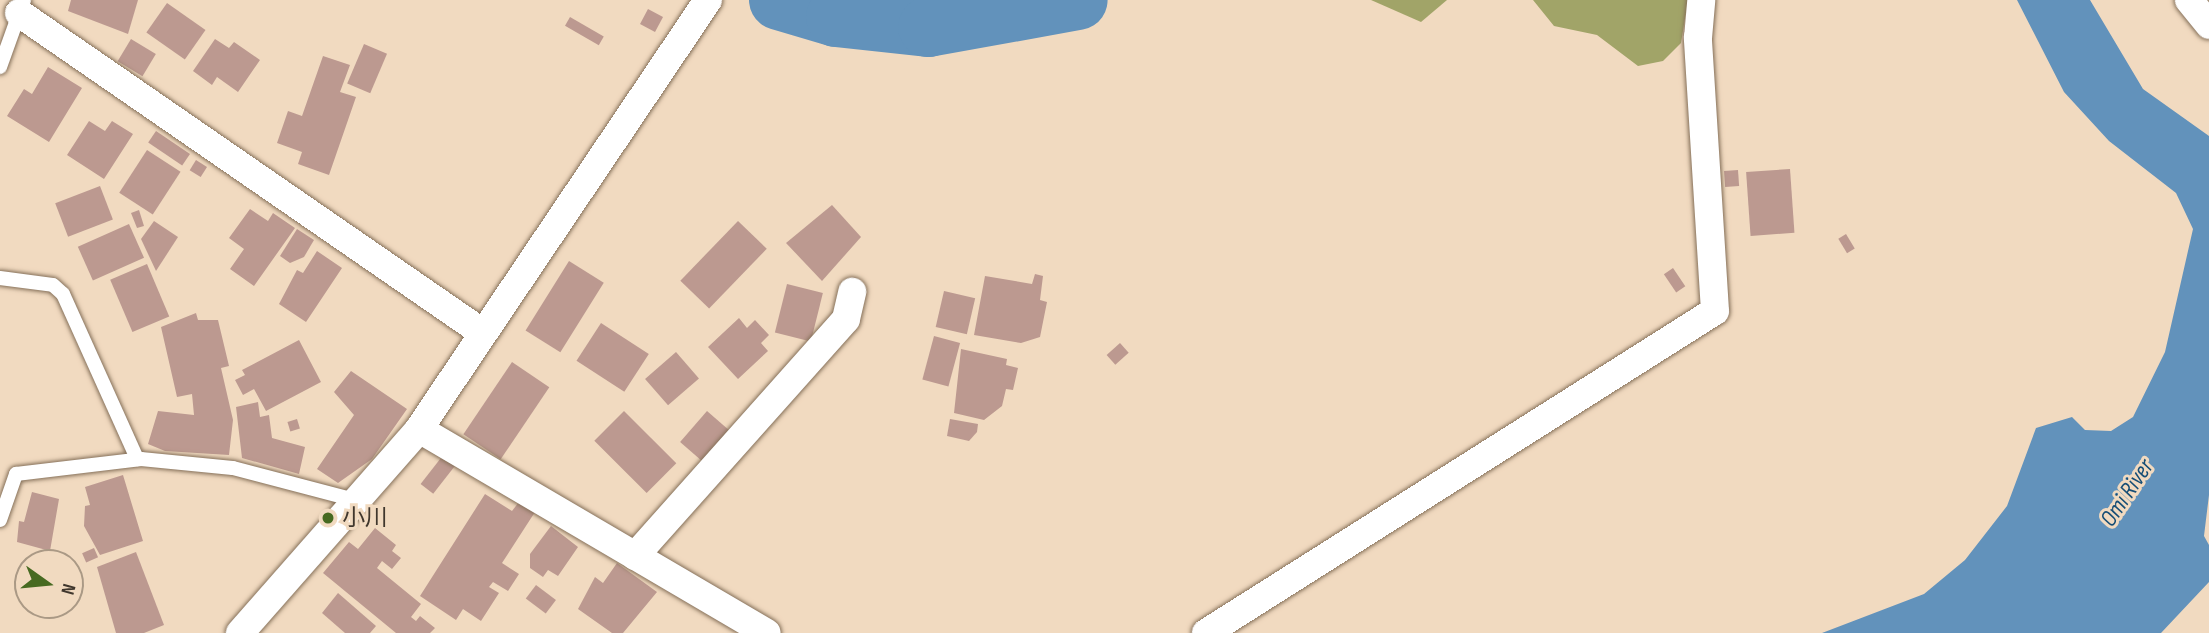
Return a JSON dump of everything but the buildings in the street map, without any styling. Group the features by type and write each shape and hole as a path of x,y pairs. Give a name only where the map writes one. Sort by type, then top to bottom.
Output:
{"street":[{"path":"240,633 360,501 419,429 708,0"},
{"path":"1206,633 1715,311 1698,38 1701,0"},
{"path":"2189,0 2209,25"},
{"path":"22,6 483,333"},
{"path":"635,556 846,319 852,292"},
{"path":"419,429 767,633"}],"lane":[{"path":"0,67 22,6"},
{"path":"0,278 53,285 63,294 137,459"},
{"path":"0,520 16,474 137,459 233,468 360,501"}],"green space":[{"path":"1371,0 1447,0 1421,22"},
{"path":"1533,0 1688,0 1681,43 1663,61 1638,66 1597,35 1554,26"}],"water":[{"name":"Omi River","path":"2017,0 2090,0 2143,89 2209,136 2209,495 2204,536 2209,545 2209,582 2161,633 1822,633 1924,594 1965,560 2007,506 2036,428 2072,417 2085,430 2111,431 2133,417 2165,352 2193,229 2176,193 2109,141 2064,92"}],"waterway":[{"path":"779,0 836,17 928,27 1078,0"}],"place":[{"name":"小川","path":"328,518"}]}
